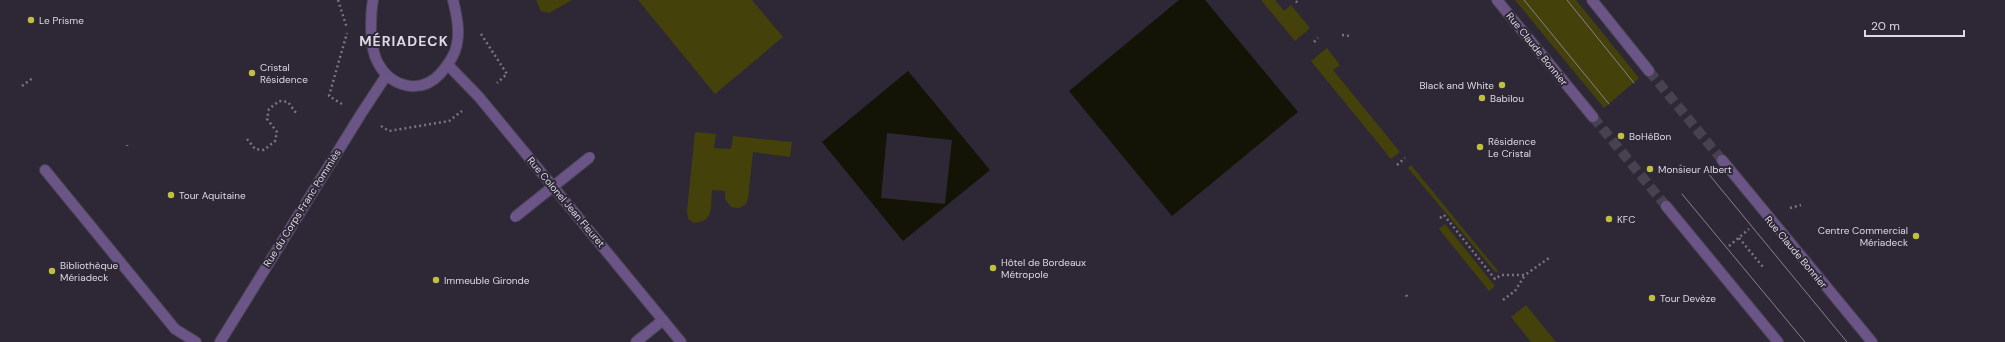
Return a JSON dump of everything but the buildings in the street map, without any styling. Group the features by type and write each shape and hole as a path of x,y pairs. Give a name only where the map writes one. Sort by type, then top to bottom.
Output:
{"street":[{"path":"373,0 371,19 372,48 377,62 386,76 402,85 418,87 435,79 448,65 456,51 458,32 453,0"},
{"name":"Rue Claude Bonnier","path":"1496,0 1593,117"},
{"path":"1592,0 1648,71"},
{"name":"Rue Colonel Jean Fleuret","path":"448,65 479,97 681,342"},
{"name":"Rue du Corps Franc Pommiès","path":"220,342 356,120 386,76"},
{"path":"515,217 590,157"},
{"name":"Rue Claude Bonnier","path":"1722,160 1872,342"},
{"path":"45,170 175,329 196,342"},
{"path":"1666,206 1778,342"},
{"path":"636,342 663,320"}],"path":[{"path":"1296,1 1299,5"},
{"path":"1342,35 1350,36"},
{"path":"1314,42 1318,38"},
{"path":"22,86 34,76"},
{"path":"247,139 255,149 264,150 275,141 277,132 267,119 268,109 279,101 288,102 296,113"},
{"path":"1397,165 1406,158"},
{"path":"1680,165 1689,176"},
{"path":"1440,218 1444,215 1495,279 1501,275 1525,275"},
{"path":"1739,238 1763,267"},
{"path":"1503,300 1514,291 1525,275 1549,258"},
{"path":"1406,295 1409,299"}],"shaded area":[{"path":"536,0 572,0 549,13 541,11"},
{"path":"638,0 752,0 783,37 715,94"},
{"path":"1179,0 1205,0 1298,112 1172,216 1069,91"},
{"path":"1261,0 1275,0 1284,11 1291,5 1310,28 1295,41"},
{"path":"1515,0 1576,0 1639,78 1604,108"},
{"path":"1327,48 1340,65 1333,70 1400,152 1391,159 1311,61"},
{"path":"908,71 990,170 903,241 822,142","holes":["887,133 952,140 945,204 881,198"]},
{"path":"695,132 716,134 714,148 731,149 733,136 792,142 790,157 753,152 748,199 746,204 739,208 731,207 725,199 725,191 712,190 711,207 708,216 701,222 694,223 688,219 687,211"},
{"path":"1411,165 1498,271 1496,273 1408,168"},
{"path":"1445,224 1495,286 1489,291 1439,229"},
{"path":"1526,305 1556,342 1531,342 1511,317"}],"tunnel":[{"path":"1649,71 1722,160"},
{"path":"1593,117 1666,206"}],"tram line":[{"path":"1524,0 1609,104"},
{"path":"1567,0 1634,83"},
{"path":"1707,172 1847,342"},
{"path":"1682,194 1805,342"}],"place":[{"name":"Le Prisme","path":"31,20"},
{"name":"Cristal Résidence","path":"252,73"},
{"name":"Black and White","path":"1502,85"},
{"name":"Babilou","path":"1482,98"},
{"name":"BoHéBon","path":"1621,136"},
{"name":"Résidence Le Cristal","path":"1480,147"},
{"name":"Monsieur Albert","path":"1650,169"},
{"name":"Tour Aquitaine","path":"171,195"},
{"name":"KFC","path":"1609,219"},
{"name":"Centre Commercial Mériadeck","path":"1916,236"},
{"name":"Hôtel de Bordeaux Métropole","path":"993,268"},
{"name":"Bibliothèque Mériadeck","path":"52,271"},
{"name":"Immeuble Gironde","path":"436,280"},
{"name":"Tour Devèze","path":"1652,298"}],"district":[{"name":"MÉRIADECK","path":"404,41"}]}
